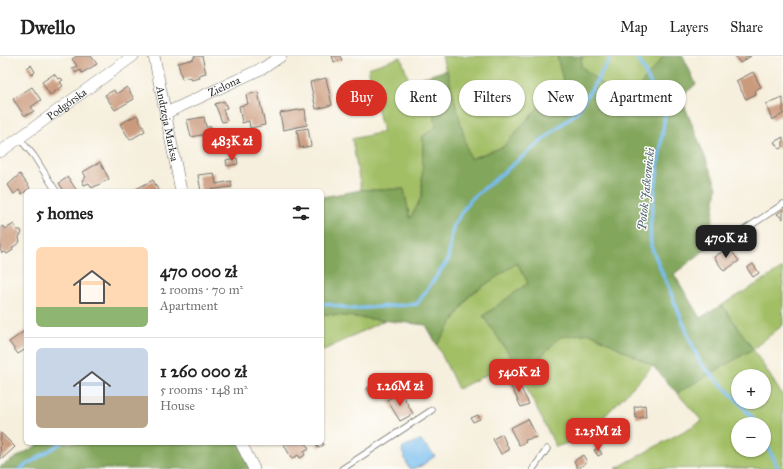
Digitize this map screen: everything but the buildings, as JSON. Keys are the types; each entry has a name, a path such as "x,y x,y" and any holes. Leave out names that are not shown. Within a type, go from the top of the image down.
{"street":[{"name":"Podgórska","path":"0,152 133,56"},
{"name":"Andrzeja Marksa","path":"154,56 181,189"},
{"name":"Zielona","path":"166,113 265,67 281,56"},
{"path":"242,445 254,469"}],"lane":[{"path":"19,138 34,156 55,189"},
{"path":"744,230 783,204"},
{"path":"342,469 432,410"},
{"path":"533,469 547,449"}],"green space":[{"path":"442,56 557,56 563,80 533,80 533,114 503,147 469,159 451,90 451,80 448,80"},
{"path":"557,56 582,56 581,66 597,80 596,116 686,116 686,110 717,187 709,247 674,274 700,318 722,305 753,349 677,393 653,366 590,333 560,337 521,377 514,361 483,316 528,283 517,263 470,295 437,345 426,325 324,315 324,197 361,190 404,189 410,219 422,196 423,136 436,127 435,116 451,116 451,85 470,159 503,147 533,114 533,116 588,116 588,80 563,80"},
{"path":"582,56 664,56 645,80 597,80 581,66"},
{"path":"664,56 683,56 696,84 686,93 686,80 644,80"},
{"path":"401,57 409,80 395,80 395,116 435,116 436,127 423,136 422,196 410,220 404,189 361,190 352,139 383,132 379,116 387,116 387,80 371,80 368,68"},
{"path":"447,70 450,80 431,80 430,75"},
{"path":"430,75 431,80 412,80"},
{"path":"517,263 528,283 483,316 514,361 458,389 437,345 470,295"},
{"path":"783,268 783,325 753,349 722,305"},
{"path":"325,314 385,320 324,350"},
{"path":"590,333 653,366 601,420 590,435 556,447 521,377 560,337"},
{"path":"753,349 766,369 731,369 731,409 771,409 771,377 783,396 783,469 615,469 702,421 677,393"},
{"path":"38,445 241,445 253,469 0,469 0,467"}],"water":[{"path":"420,440 435,456 421,466 411,469 408,467 402,451 403,447"}],"waterway":[{"path":"324,303 352,309 417,304 448,260 453,226 470,200 577,112 612,56"},
{"name":"Potok Jaśkowicki","path":"637,56 665,114 650,226 651,246 700,363 731,394"},
{"name":"Potok Jaśkowicki","path":"745,409 752,417"},
{"path":"20,469 58,445"},
{"name":"Potok Jaśkowicki","path":"771,453 778,469"}]}
